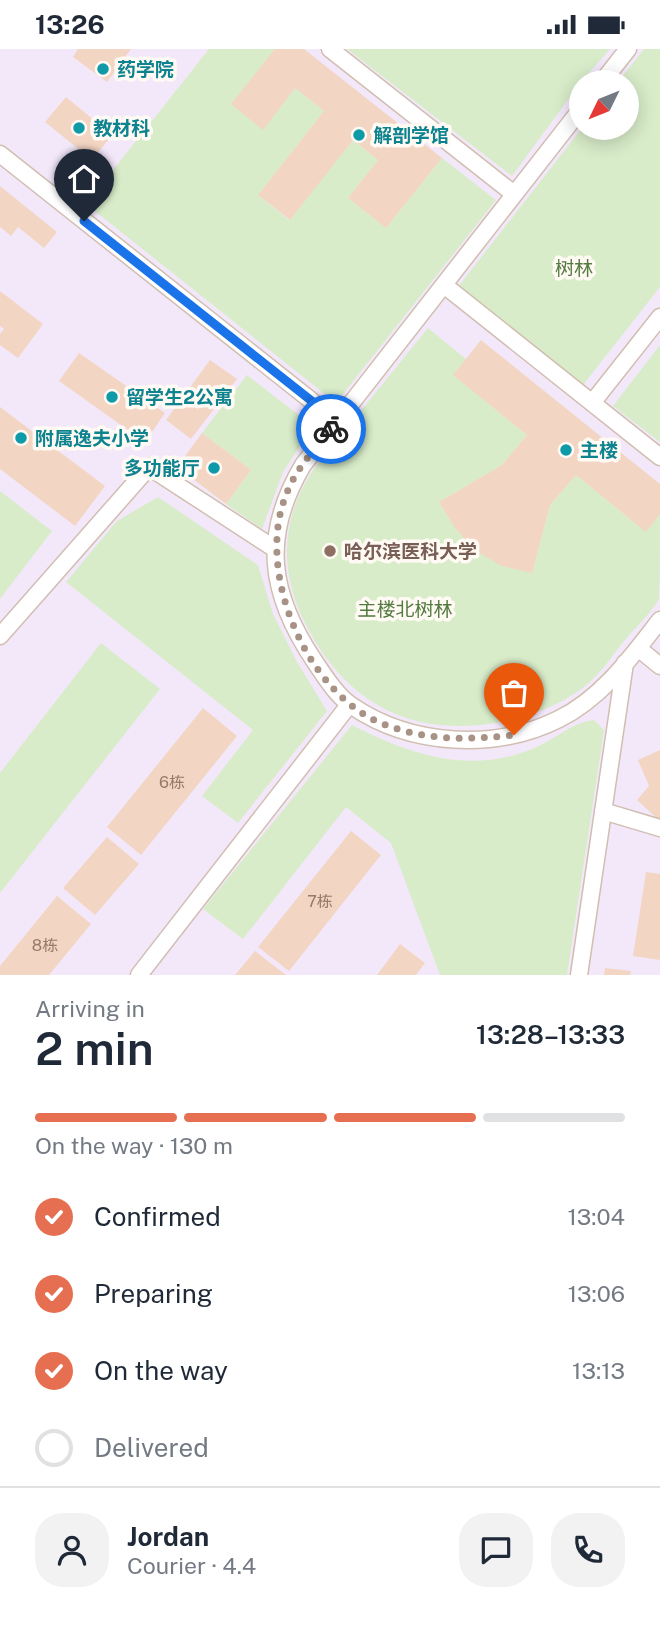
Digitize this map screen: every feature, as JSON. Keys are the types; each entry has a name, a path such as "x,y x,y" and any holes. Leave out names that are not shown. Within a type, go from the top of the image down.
{"street":[{"path":"330,49 514,194"},
{"path":"611,70 628,49"},
{"path":"569,124 303,464 286,493 277,521 275,549 278,582 290,617 327,680 349,705 382,724 423,736 470,740 514,735 560,719 599,692 660,620"},
{"path":"0,154 337,421"},
{"path":"443,285 660,457"},
{"path":"592,403 660,317"},
{"path":"0,636 149,467 275,549"},
{"path":"638,648 660,666"},
{"path":"579,975 625,663"},
{"path":"139,975 349,705"},
{"path":"603,811 660,828"}],"shaded area":[{"name":"哈尔滨医科大学","path":"0,49 660,49 660,975 0,975"}],"green space":[{"path":"209,49 275,49 263,129 295,88 324,111 258,195 289,220 353,140 378,160 348,198 386,228 442,158 496,200 336,403 86,204"},
{"path":"347,49 610,49 592,70 569,70 569,98 512,176"},
{"name":"树林","path":"644,49 660,49 660,287 583,385 458,287 573,140 639,140 639,70 627,70"},
{"name":"主楼北树林","path":"428,328 466,359 454,375 527,435 502,465 439,502 457,530 477,549 501,563 532,573 550,505 576,475 645,531 660,514 659,599 652,609 582,689 549,707 501,722 468,726 437,725 409,719 383,708 359,693 338,673 319,648 296,603 288,571 290,523 306,482 324,455"},
{"path":"660,345 660,442 613,406"},
{"path":"247,375 313,426 283,472 262,529 226,504 251,470 202,433"},
{"path":"0,491 52,531 0,599"},
{"path":"158,497 258,565 273,614 297,662 327,711 238,823 202,796 253,730 66,582 117,521"},
{"path":"101,643 160,689 0,893 0,773"},
{"path":"594,720 604,730 567,975 440,975 391,843 346,807 243,939 203,909 352,725 395,745 439,758 485,760 508,757 532,749 570,728"}],"building":[{"name":"药学院","path":"78,49 131,49 107,82 73,57"},
{"name":"解剖学馆","path":"275,49 304,49 442,158 386,228 348,198 378,160 353,140 290,220 258,195 324,111 295,88 263,130 231,104"},
{"name":"教材科","path":"66,97 112,135 92,160 45,122"},
{"path":"0,186 57,232 44,248 18,227 11,236 0,227"},
{"path":"0,291 43,324 18,358 0,345 0,334 4,329 0,326"},
{"name":"主楼","path":"481,340 660,484 660,514 646,532 576,475 550,505 532,573 502,566 476,551 455,528 439,502 502,465 527,435 453,375"},
{"name":"留学生2公寓","path":"79,353 165,413 145,442 59,381"},
{"path":"210,360 237,379 191,439 166,420"},
{"name":"附属逸夫小学","path":"0,407 105,486 75,526 0,469"},
{"name":"多功能厅","path":"202,433 251,470 226,504 177,467"},
{"path":"203,708 237,736 141,855 107,827"},
{"path":"660,750 660,821 637,800 649,786 638,760"},
{"path":"351,831 381,855 289,971 258,947"},
{"path":"107,837 139,864 95,915 63,888"},
{"path":"646,872 660,874 660,960 633,956"},
{"path":"57,896 91,924 49,975 0,975 0,966"},
{"path":"400,944 425,963 416,975 377,975"},
{"path":"255,951 286,975 235,975"},
{"path":"605,968 631,971 630,975 604,975"}],"way so far":[{"path":"331,429 303,464 286,493 277,521 275,549 278,582 290,617 308,651 327,680 349,705 382,724 423,736 470,740 514,735"}],"place":[{"name":"药学院","path":"103,69"},
{"name":"教材科","path":"79,128"},
{"name":"解剖学馆","path":"359,135"},
{"name":"留学生2公寓","path":"112,397"},
{"name":"附属逸夫小学","path":"21,438"},
{"name":"主楼","path":"566,450"},
{"name":"多功能厅","path":"214,468"},
{"name":"哈尔滨医科大学","path":"330,551"}],"route":[{"path":"84,221 337,421 331,429"}]}
